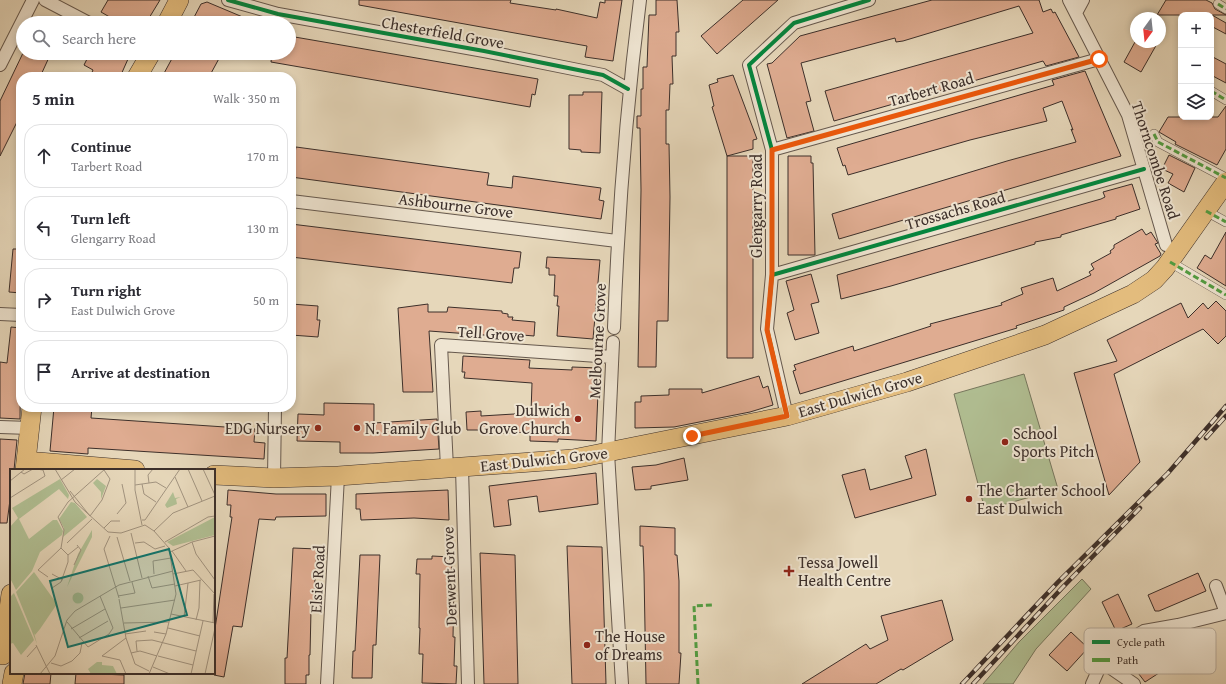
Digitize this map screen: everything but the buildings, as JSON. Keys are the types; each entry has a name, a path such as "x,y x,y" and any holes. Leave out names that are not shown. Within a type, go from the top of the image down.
{"main road":[{"path":"171,16 179,0"},
{"path":"140,72 146,60"},
{"name":"East Dulwich Grove","path":"215,475 274,478 338,476 573,459 787,416 907,382 1063,328 1133,294 1154,280 1168,254 1206,211 1226,182"},
{"path":"32,412 25,466 108,469"},
{"path":"5,657 10,604"},
{"path":"12,684 14,674"}],"street":[{"path":"25,16 33,0"},
{"path":"45,0 76,16"},
{"name":"Chesterfield Grove","path":"228,0 289,16"},
{"name":"Melbourne Grove","path":"614,328 617,241 628,89 640,0"},
{"name":"Glengarry Road","path":"787,416 767,330 772,274 772,150 749,65 794,22 868,0"},
{"name":"Thorncombe Road","path":"1069,0 1128,115 1168,254"},
{"path":"1076,13 1083,0"},
{"name":"Chesterfield Grove","path":"296,17 484,51 603,75 628,89"},
{"path":"0,65 16,33"},
{"name":"Tarbert Road","path":"772,150 1099,59"},
{"path":"1214,93 1226,100"},
{"path":"1154,134 1158,142 1226,178"},
{"name":"Trossachs Road","path":"772,274 1144,169"},
{"name":"Ashbourne Grove","path":"296,202 617,241"},
{"path":"1206,211 1226,222"},
{"path":"1168,254 1226,295"},
{"path":"0,314 16,314"},
{"name":"Melbourne Grove","path":"613,342 608,453 622,684"},
{"name":"Tell Grove","path":"454,468 441,345 612,357"},
{"path":"274,478 275,412"},
{"path":"0,427 30,428"},
{"name":"Derwent Grove","path":"454,468 468,684"},
{"name":"Elsie Road","path":"327,684 338,476"},
{"path":"1161,628 1226,613 1216,586"},
{"path":"1092,684 1097,674"},
{"path":"1119,674 1134,684"}],"green space":[{"name":"School Sports Pitch","path":"1024,374 1058,489 985,510 954,394"},
{"path":"1082,579 1091,589 1036,649 1013,684 983,684 1019,642"}],"railway":[{"path":"962,684 1058,582 1168,473 1226,406"},
{"path":"1206,438 1226,416"},
{"path":"973,684 1062,588 1140,508"}],"marked path":[{"path":"1218,4 1226,9"},
{"path":"1214,93 1226,100"},
{"path":"1154,134 1158,142 1226,178"},
{"path":"1206,211 1226,222"},
{"path":"1170,262 1226,295"},
{"path":"698,684 694,606 712,605"}],"cycle path":[{"path":"228,0 289,16"},
{"path":"787,416 767,329 772,275 772,150 749,65 794,23 869,0"},
{"path":"296,17 484,51 603,75 628,89"},
{"path":"772,275 1144,169"}],"place":[{"name":"Dulwich Grove Church","path":"578,419"},
{"name":"EDG Nursery","path":"318,428"},
{"name":"N. Family Club","path":"357,428"},
{"name":"School Sports Pitch","path":"1005,442"},
{"name":"The Charter School East Dulwich","path":"969,499"},
{"name":"Tessa Jowell Health Centre","path":"789,571"},
{"name":"The House of Dreams","path":"587,645"}],"route":[{"path":"692,436 787,416 767,330 772,274 772,150 1099,59"}]}
